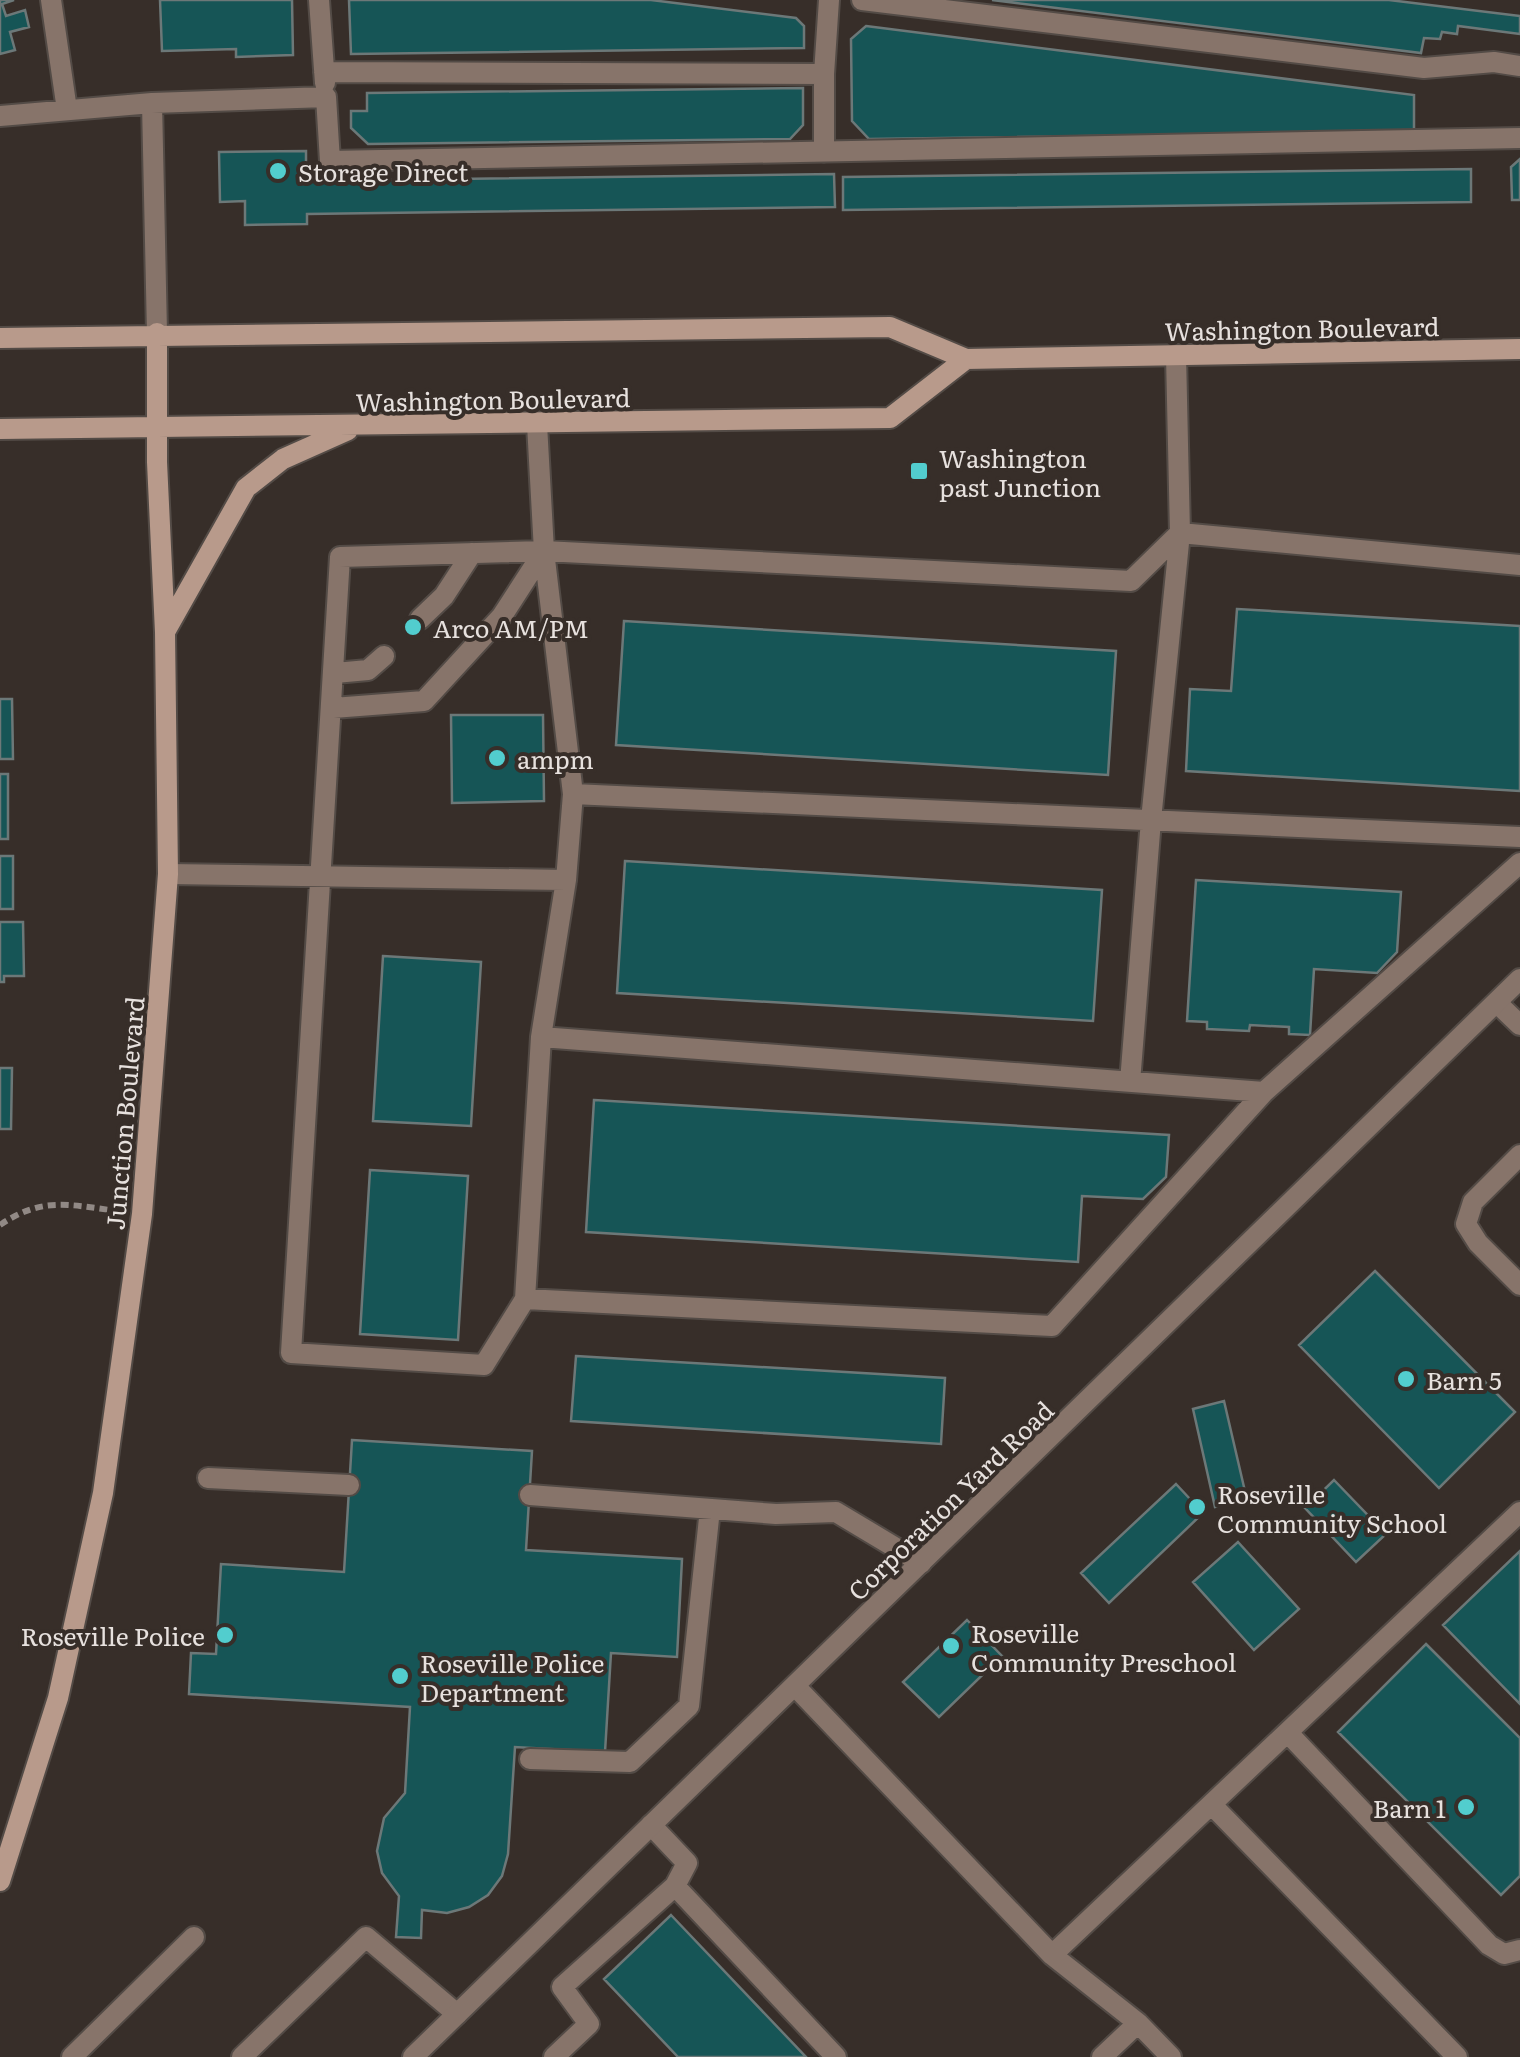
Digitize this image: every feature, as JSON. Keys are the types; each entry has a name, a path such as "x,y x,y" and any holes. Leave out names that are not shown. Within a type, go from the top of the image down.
{"main road":[{"name":"Washington Boulevard","path":"0,338 157,333 890,327 966,359 1520,349"},
{"name":"Junction Boulevard","path":"0,1881 58,1698 104,1493 142,1214 168,874 157,333"},
{"name":"Washington Boulevard","path":"0,429 890,418 966,359"},
{"path":"165,632 246,488 283,459 354,426"}],"street":[{"path":"51,0 67,110"},
{"path":"320,0 330,161 1520,138"},
{"path":"824,152 829,0"},
{"path":"862,0 1424,68 1494,62 1520,66"},
{"path":"324,72 824,74"},
{"path":"0,116 152,104 326,97"},
{"path":"152,104 157,333"},
{"path":"1130,1082 1180,533 1176,355"},
{"path":"537,424 544,551 573,794 566,880 541,1038 525,1299 484,1364 291,1353 340,558 544,551 1131,581 1180,533 1520,565"},
{"path":"333,708 424,701 502,616 544,551"},
{"path":"420,618 444,596 472,553"},
{"path":"335,672 368,670 384,656"},
{"path":"573,794 1520,838"},
{"path":"525,1299 1052,1326 1264,1092 1520,863"},
{"path":"168,874 566,880"},
{"name":"Corporation Yard Road","path":"413,2057 1520,979"},
{"path":"1497,1003 1520,1025"},
{"path":"541,1038 1264,1092"},
{"path":"1520,1155 1474,1202 1466,1224 1478,1243 1520,1284"},
{"path":"208,1478 349,1485"},
{"path":"530,1494 776,1514 836,1512 922,1562"},
{"path":"530,1759 630,1762 689,1706 710,1509"},
{"path":"1052,1955 1520,1512"},
{"path":"795,1686 1052,1955 1138,2023 1172,2057"},
{"path":"1288,1733 1489,1946 1504,1954 1520,1950"},
{"path":"1212,1805 1457,2057"},
{"path":"554,2057 589,2024 562,1987 674,1886 687,1863 651,1825"},
{"path":"674,1886 836,2057"},
{"path":"72,2057 194,1936"},
{"path":"242,2057 366,1937 457,2014"},
{"path":"1102,2057 1138,2023"}],"path":[{"path":"0,1225 24,1209 39,1205 142,1214"}],"building":[{"path":"0,0 14,0 2,4 6,16 25,10 29,27 10,32 15,50 0,54"},
{"path":"160,0 292,0 293,55 236,57 236,49 162,51"},
{"path":"349,0 651,0 796,18 804,26 804,48 351,54"},
{"path":"992,0 1389,0 1520,16 1520,34 1458,26 1457,34 1442,32 1440,39 1424,38 1421,53"},
{"path":"866,26 1414,95 1414,132 869,139 852,121 851,39"},
{"path":"803,88 803,125 790,139 368,144 351,128 351,111 367,111 367,93"},
{"path":"306,151 306,181 834,174 835,207 307,214 307,224 245,225 245,201 220,202 219,152"},
{"path":"1520,159 1520,200 1512,200 1511,167"},
{"path":"1471,169 1471,202 843,210 843,177"},
{"path":"1237,609 1520,626 1520,791 1186,771 1190,689 1231,691"},
{"path":"624,621 1116,651 1108,775 616,745"},
{"path":"0,699 12,699 13,759 0,759"},
{"name":"ampm","path":"451,715 543,715 544,801 452,803"},
{"path":"0,774 8,774 8,839 0,839"},
{"path":"0,856 13,856 13,909 0,909"},
{"path":"625,861 1102,890 1093,1021 617,993"},
{"path":"1196,880 1401,892 1397,952 1377,973 1314,969 1310,1035 1289,1034 1289,1027 1250,1025 1249,1031 1207,1029 1207,1022 1187,1021"},
{"path":"0,922 23,922 24,976 4,976 4,982 0,982"},
{"path":"383,956 481,962 471,1126 373,1121"},
{"path":"0,1068 12,1068 11,1129 0,1129"},
{"path":"594,1100 1169,1135 1166,1177 1143,1199 1082,1196 1078,1262 586,1232"},
{"path":"370,1170 468,1176 458,1340 360,1334"},
{"name":"Barn 5","path":"1375,1271 1515,1412 1439,1488 1299,1345"},
{"path":"576,1356 945,1378 941,1444 571,1421"},
{"path":"1224,1401 1247,1500 1215,1507 1193,1409"},
{"name":"Roseville Police Department","path":"352,1440 532,1451 526,1550 682,1559 677,1657 611,1653 605,1752 515,1747 508,1854 502,1876 488,1895 469,1907 447,1913 422,1910 421,1938 396,1937 399,1896 382,1873 377,1851 384,1818 405,1793 410,1707 189,1694 191,1653 216,1654 221,1564 344,1572"},
{"path":"1334,1480 1386,1534 1356,1562 1305,1508"},
{"path":"1176,1484 1203,1513 1109,1603 1081,1573"},
{"path":"1238,1542 1299,1609 1254,1650 1193,1582"},
{"path":"1520,1551 1520,1704 1443,1625"},
{"path":"967,1620 1002,1656 939,1717 903,1682"},
{"name":"Barn 1","path":"1426,1644 1520,1738 1520,1876 1501,1895 1338,1732"},
{"path":"671,1915 806,2057 678,2057 604,1979"}],"place":[{"name":"Storage Direct","path":"278,171"},
{"name":"Washington past Junction","path":"919,471"},
{"name":"Arco AM/PM","path":"413,627"},
{"name":"ampm","path":"497,758"},
{"name":"Barn 5","path":"1406,1379"},
{"name":"Roseville Community School","path":"1197,1507"},
{"name":"Roseville Police","path":"225,1635"},
{"name":"Roseville Community Preschool","path":"951,1646"},
{"name":"Roseville Police Department","path":"400,1676"},
{"name":"Barn 1","path":"1466,1807"}]}
